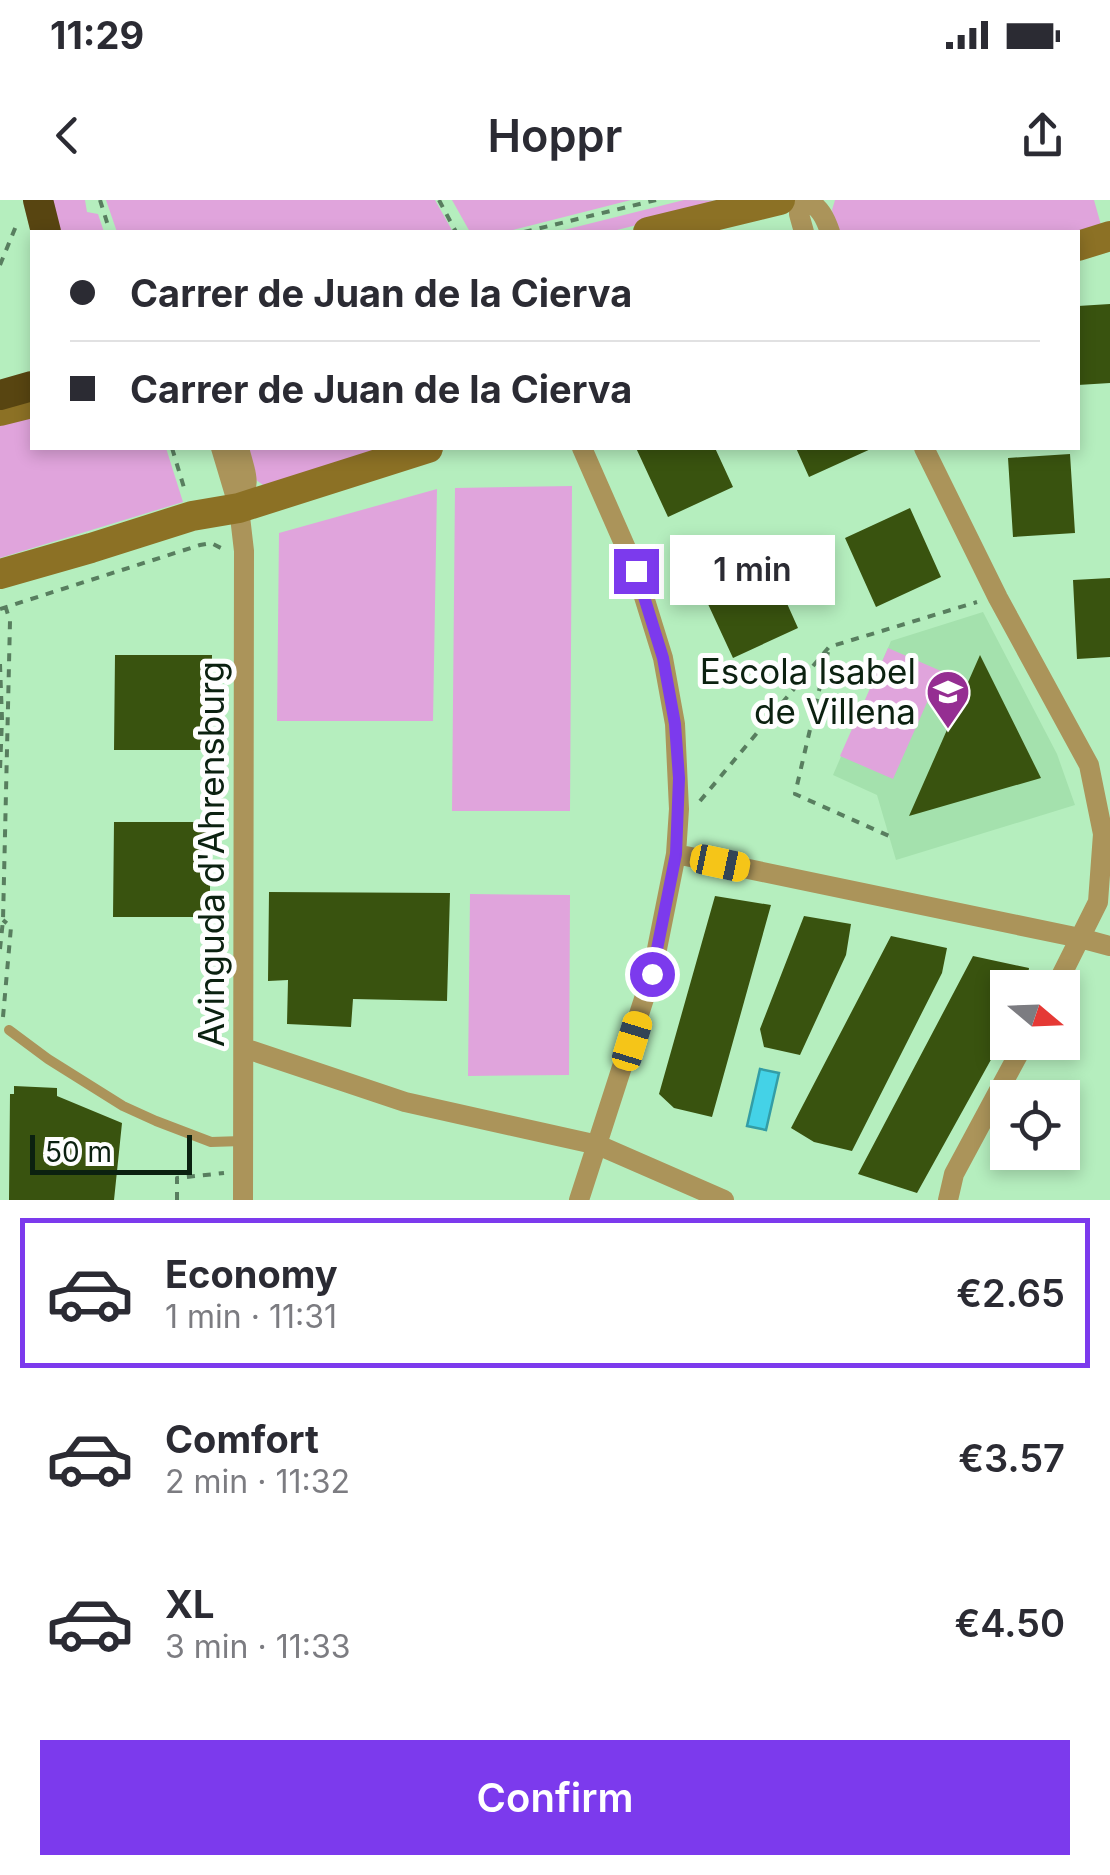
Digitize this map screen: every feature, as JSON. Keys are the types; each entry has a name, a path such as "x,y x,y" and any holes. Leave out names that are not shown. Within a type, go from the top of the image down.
{"highway":[{"path":"38,200 46,230"},
{"path":"0,395 30,387"}],"street":[{"path":"656,230 780,200"},
{"path":"799,200 803,230"},
{"path":"807,200 823,214 829,230"},
{"path":"1080,245 1110,236"},
{"path":"0,411 30,404"},
{"name":"Avinguda d'Ahrensburg","path":"223,450 244,494"},
{"name":"Avinguda d'Ahrensburg","path":"238,450 244,494 243,1200"},
{"path":"0,574 192,516 244,494 280,495 422,450"},
{"path":"579,1200 652,974 676,854 679,809 675,724 663,658 636,571 583,450"},
{"path":"925,450 998,598 1089,765 1103,839 1098,902 1064,970"},
{"path":"676,854 1110,946"},
{"path":"244,1048 405,1102 598,1144 724,1200"},
{"path":"948,1200 954,1174 1015,1060"}],"lane":[{"path":"6,1028 48,1059 156,1122 211,1142 244,1141"}],"path":[{"path":"100,200 109,230"},
{"path":"438,200 455,230"},
{"path":"532,230 656,200"},
{"path":"0,265 16,226"},
{"path":"3,608 200,545 220,546 226,554"},
{"path":"0,949 10,621 1,592"},
{"path":"679,809 693,809 829,648 984,600"},
{"path":"829,648 795,794 889,836"},
{"path":"0,664 0,770"},
{"path":"3,920 11,927 6,1028"},
{"path":"177,1200 177,1178 224,1173"}],"shaded area":[{"path":"49,200 85,200 87,212 98,214 103,230 56,230"},
{"path":"106,200 435,200 452,230 116,230"},
{"path":"452,200 631,200 513,230 469,230"},
{"path":"684,200 733,201 617,230 564,230"},
{"path":"835,200 1094,200 1103,232 837,230 832,210"},
{"path":"30,412 30,450 167,450 183,502 0,558 0,420"},
{"path":"247,450 394,450 263,485 256,480"},
{"path":"572,486 570,811 452,811 455,488"},
{"path":"437,489 433,721 277,721 279,533"},
{"name":"Escola Isabel de Villena","path":"983,612 1057,754 1075,805 896,860 877,795 833,775 891,641"},
{"path":"888,648 941,671 893,779 840,756"},
{"path":"470,894 570,895 569,1075 468,1076"}],"water":[{"path":"760,1069 779,1073 766,1130 747,1126"}],"building":[{"path":"1110,304 1110,383 1080,385 1080,306"},
{"path":"637,450 716,450 733,487 668,517"},
{"path":"797,450 869,450 809,477"},
{"path":"1070,454 1075,533 1013,537 1008,458"},
{"path":"910,508 941,577 876,607 845,538"},
{"path":"767,559 798,628 733,658 701,589"},
{"path":"1110,578 1110,657 1077,659 1073,580"},
{"path":"115,655 212,655 211,750 114,750"},
{"path":"980,655 1041,778 909,816"},
{"path":"114,822 210,822 210,917 113,917"},
{"path":"269,892 450,893 447,1001 353,999 351,1027 287,1024 288,980 268,981"},
{"path":"715,896 771,905 712,1117 674,1108 659,1094"},
{"path":"804,916 851,924 846,955 800,1055 764,1047 760,1029"},
{"path":"891,936 947,948 942,973 852,1151 814,1142 791,1128"},
{"path":"973,956 1029,968 990,970 991,1060 917,1193 858,1174"},
{"path":"14,1086 57,1088 57,1096 122,1123 114,1200 9,1200 10,1094 14,1094"}],"place":[{"name":"Escola Isabel de Villena","path":"948,730"}],"route":[{"path":"636,571 663,658 675,724 679,778 676,854 652,974"}]}
